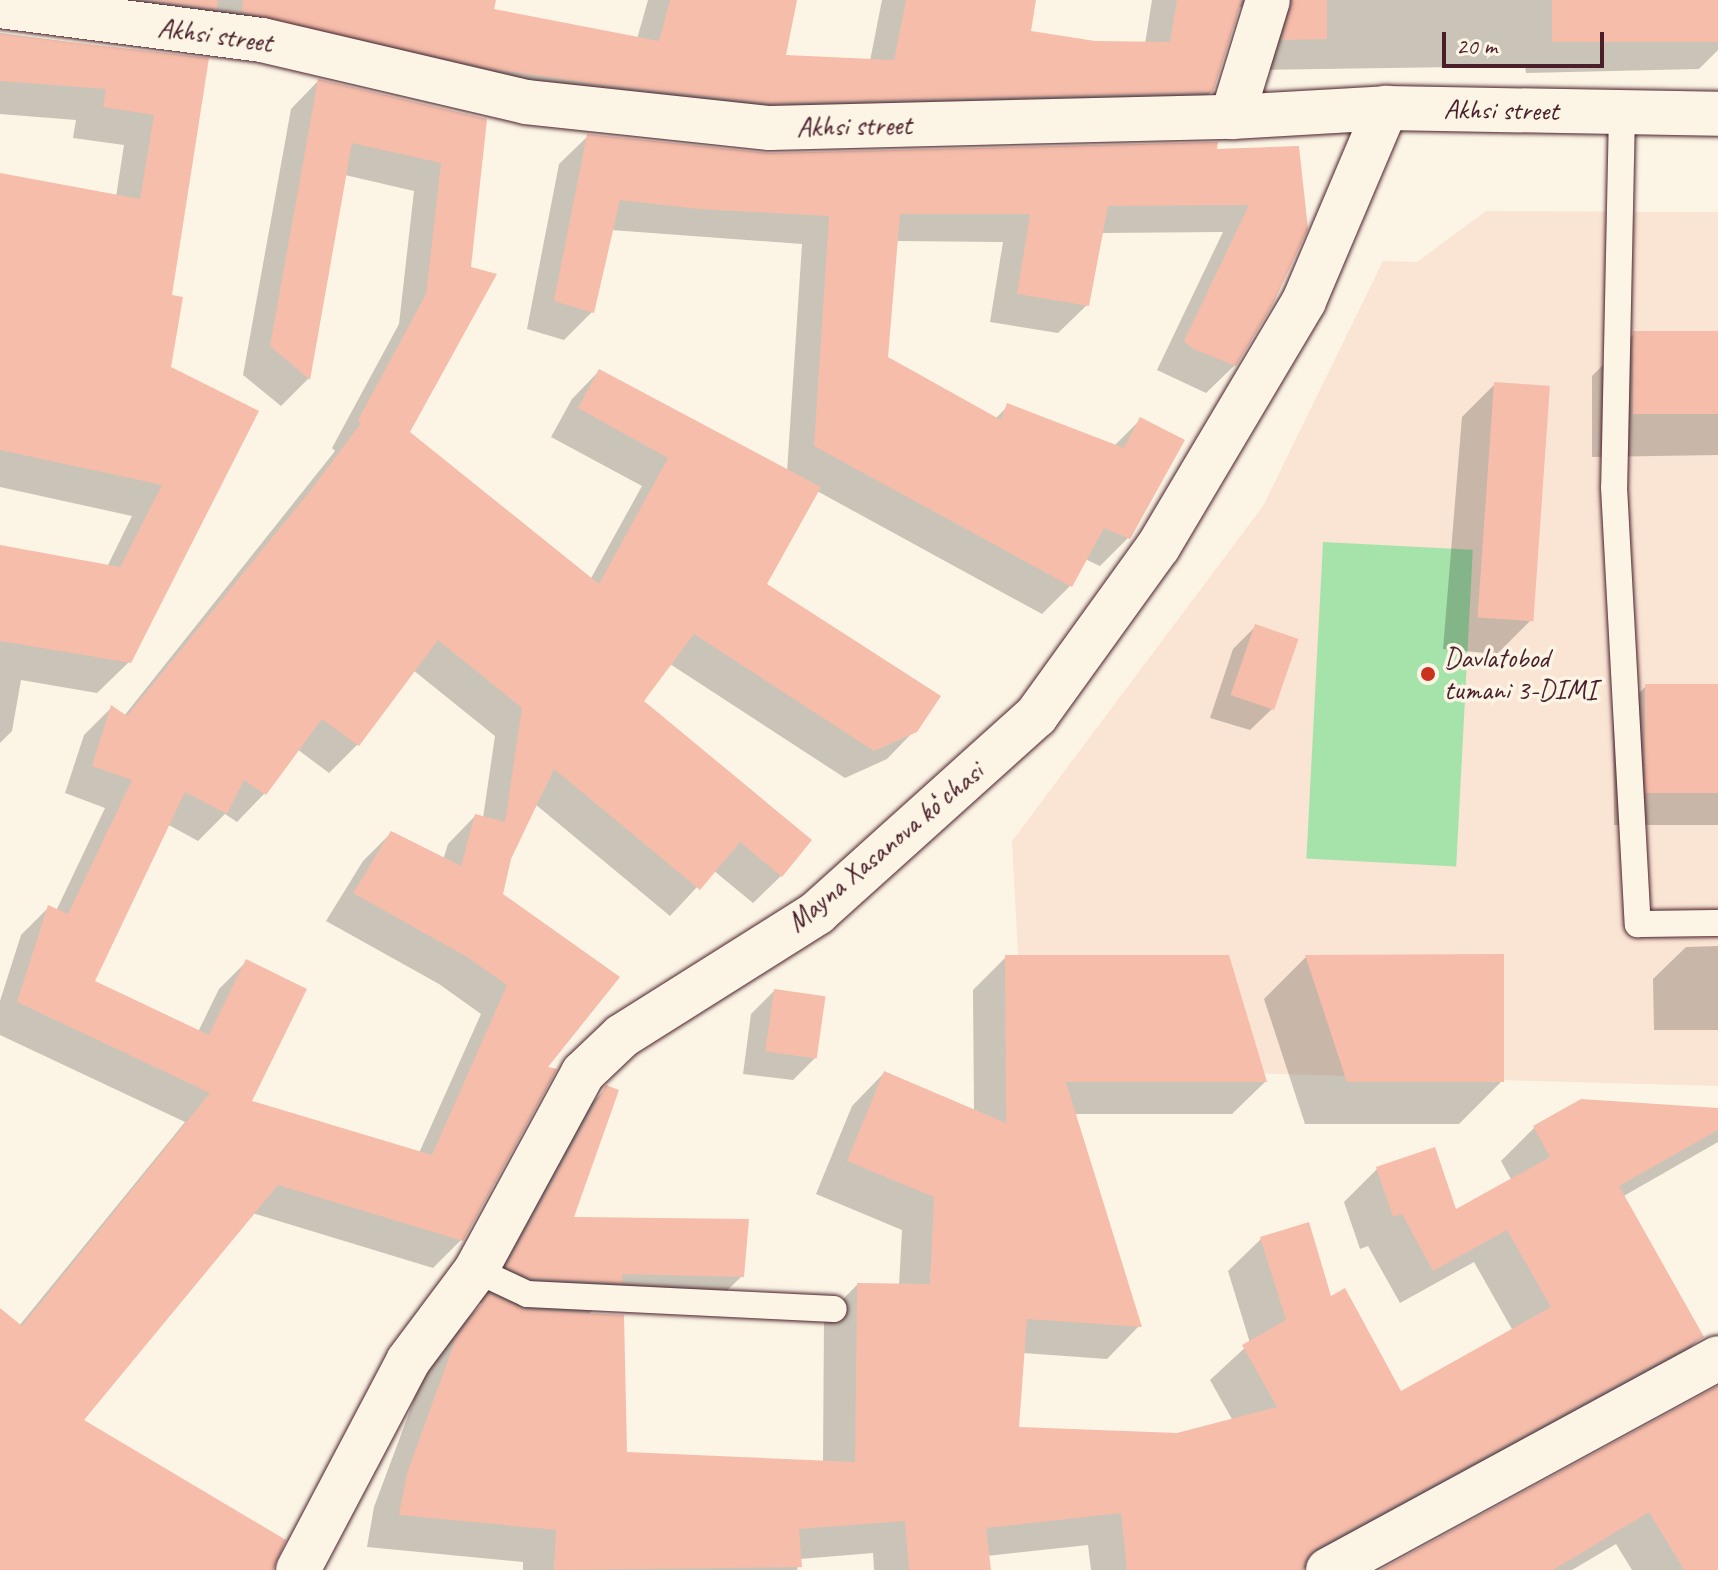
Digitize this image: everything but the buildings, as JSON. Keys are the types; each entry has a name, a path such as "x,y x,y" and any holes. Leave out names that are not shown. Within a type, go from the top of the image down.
{"street":[{"path":"1232,117 1268,0"},
{"name":"Akhsi street","path":"0,6 262,40 526,102 770,128 1232,117 1386,108 1718,114"},
{"name":"Mayna Xasanova koʻchasi","path":"298,1570 408,1361 476,1270 583,1073 622,1036 817,913 1036,716 1158,547 1304,301 1386,108"},
{"path":"1328,1570 1718,1358"}],"lane":[{"path":"1622,112 1614,487 1638,924 1718,923"},
{"path":"476,1270 527,1294 834,1309"}],"shaded area":[{"name":"Davlatobod tumani 3-DIMI","path":"1486,211 1718,212 1718,1086 1024,1067 1012,841 1263,506 1383,261 1417,262"}],"green space":[{"path":"1323,542 1473,550 1456,866 1306,859"}],"place":[{"name":"Davlatobod tumani 3-DIMI","path":"1428,674"}]}
